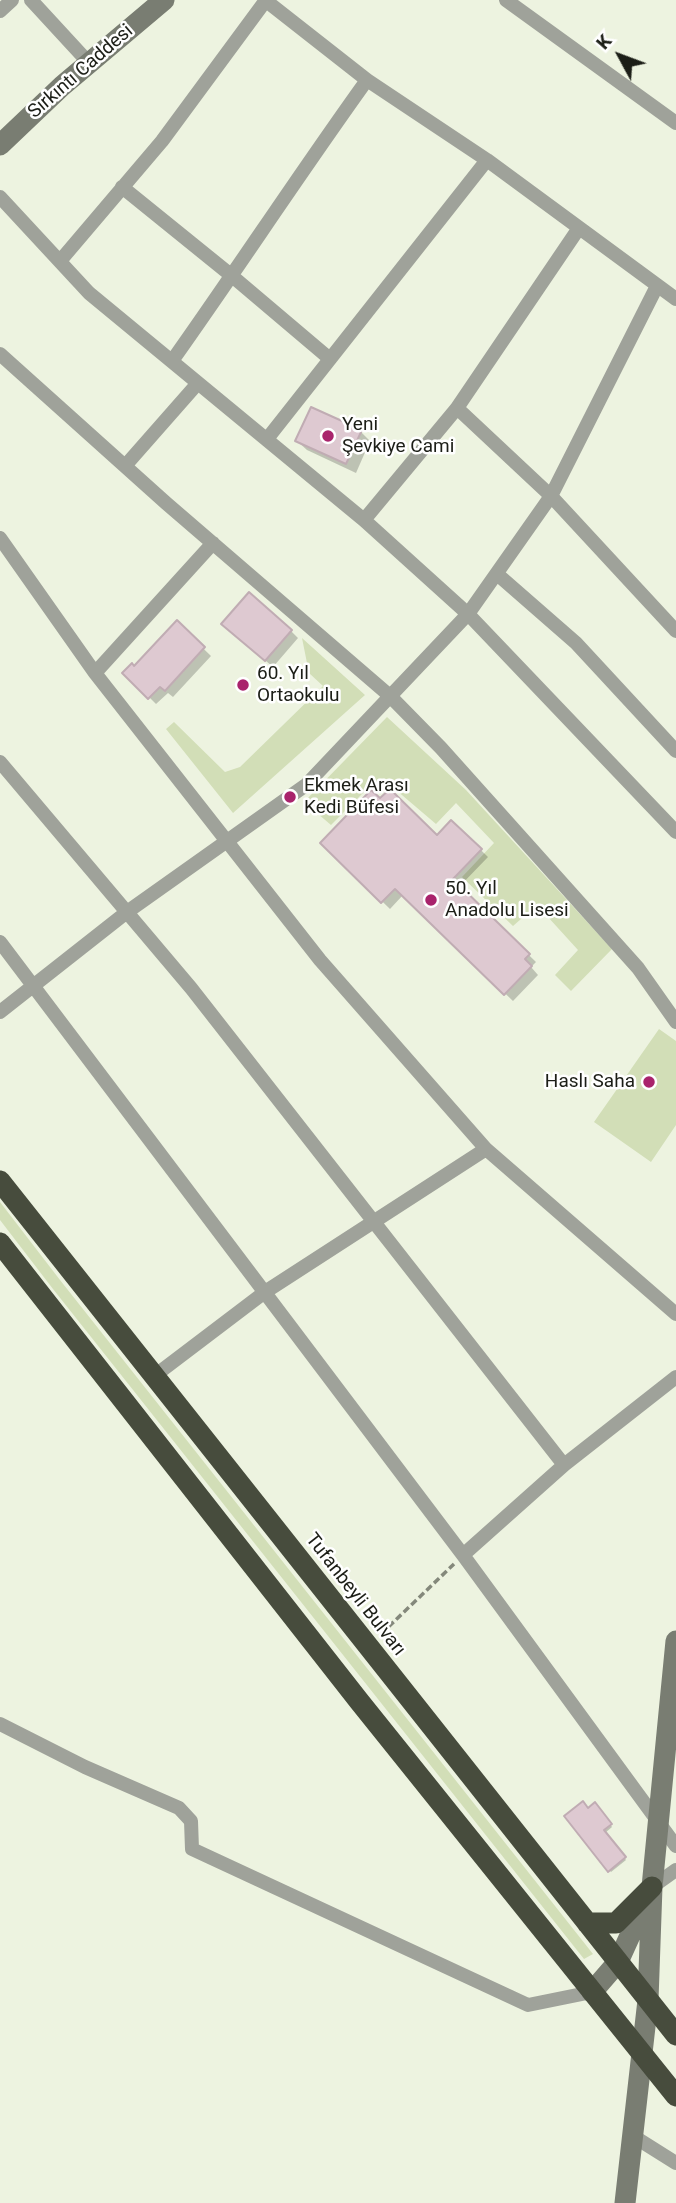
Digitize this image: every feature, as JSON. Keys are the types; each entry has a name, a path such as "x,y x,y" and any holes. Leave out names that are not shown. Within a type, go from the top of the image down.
{"highway":[{"name":"Tufanbeyli Bulvarı","path":"0,1181 676,2035"},
{"path":"0,1243 367,1712 676,2096"},
{"path":"587,1923 616,1923 652,1886"}],"street":[{"path":"0,12 12,0"},
{"path":"31,0 89,64"},
{"name":"Sırkıntı Caddesi","path":"0,145 164,0"},
{"path":"60,261 162,141 265,0 367,80 486,160 676,299"},
{"path":"506,0 676,123"},
{"path":"172,361 367,80"},
{"path":"267,439 486,160"},
{"path":"122,187 330,359"},
{"path":"0,197 89,293 364,520 468,614 676,832"},
{"path":"364,520 457,408 579,228"},
{"path":"0,1012 127,912 306,785 468,614 551,496 657,286"},
{"path":"0,354 212,544 390,696 441,748 638,968 676,1022"},
{"path":"125,466 198,383"},
{"path":"457,408 551,496 676,631"},
{"path":"0,538 95,673 320,960 486,1149 676,1314"},
{"path":"95,673 212,544"},
{"path":"496,573 576,643 676,751"},
{"path":"0,762 191,988 564,1465"},
{"path":"0,943 463,1555 676,1846"},
{"path":"153,1377 265,1292 486,1149"},
{"path":"463,1555 564,1465 676,1377"},
{"path":"625,2203 648,2000 652,1886 676,1641"},
{"path":"0,1724 85,1767 179,1808 191,1821 192,1849 528,2006 592,1992 618,1962 652,1886 676,1870"},
{"path":"634,2136 676,2162"}],"path":[{"path":"367,1647 463,1555"}],"green space":[{"path":"302,638 365,695 233,813 166,729 174,722 225,772 240,767 323,686 309,673"},
{"path":"387,717 466,790 612,949 571,991 555,975 578,950 537,905 513,926 462,877 494,843 456,803 436,824 389,784 379,793 370,786 331,825 304,802"},
{"name":"Haslı Saha","path":"659,1029 676,1041 676,1125 651,1162 594,1122"},
{"path":"0,1202 593,1954 584,1959 53,1289 0,1220"}],"building":[{"name":"Yeni Şevkiye Cami","path":"311,407 362,430 346,464 295,441"},
{"path":"249,592 292,630 265,661 221,624"},
{"path":"177,620 205,647 165,691 160,687 148,699 122,673 132,663 134,666"},
{"path":"390,789 437,835 451,820 482,849 453,879 530,954 525,959 532,966 504,995 395,889 381,903 320,843 371,790 380,798"},
{"path":"583,1801 588,1808 595,1802 612,1824 604,1830 626,1857 608,1872 564,1816"}],"place":[{"name":"Yeni Şevkiye Cami","path":"328,436"},
{"name":"60. Yıl Ortaokulu","path":"243,685"},
{"name":"Ekmek Arası Kedi Büfesi","path":"290,797"},
{"name":"50. Yıl Anadolu Lisesi","path":"431,900"},
{"name":"Haslı Saha","path":"649,1082"}]}
